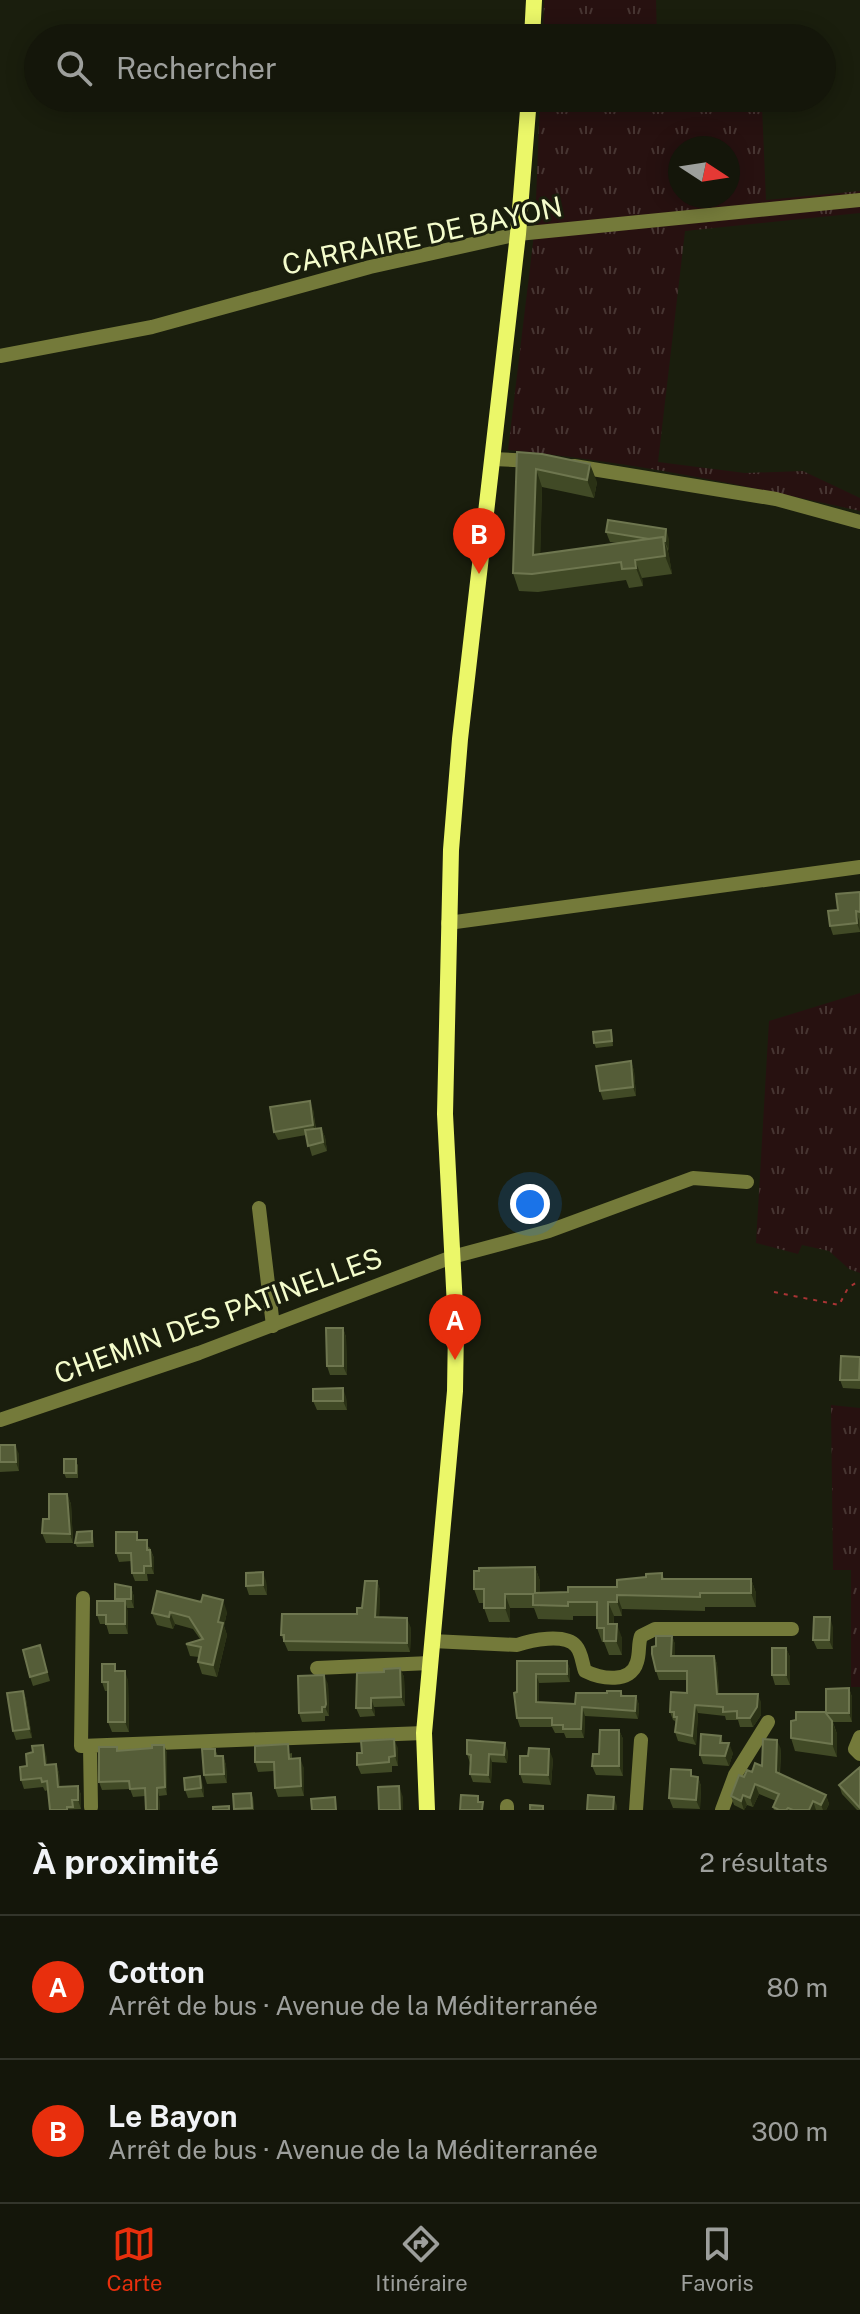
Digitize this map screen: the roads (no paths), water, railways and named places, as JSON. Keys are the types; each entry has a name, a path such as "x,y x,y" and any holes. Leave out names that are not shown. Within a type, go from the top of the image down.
{"main road":[{"path":"531,24 532,0"},
{"path":"427,1810 424,1733 455,1391 456,1326 445,1114 451,850 460,739 518,234 528,112"}],"street":[{"name":"CARRAIRE DE BAYON","path":"0,356 152,327 370,267 518,234 860,200"},
{"path":"493,459 552,462 776,499 860,522"},
{"path":"448,923 860,867"},
{"name":"CHEMIN DES PATINELLES","path":"0,1420 273,1326 452,1257 549,1231 693,1178 747,1182"},
{"path":"259,1208 273,1326"},
{"path":"83,1598 86,1746 91,1807"},
{"path":"432,1641 517,1645 529,1641 567,1640 578,1649 585,1671 618,1678 628,1675 637,1665 641,1636 655,1629 792,1629"},
{"path":"317,1668 430,1663"},
{"path":"722,1810 735,1775 768,1722"},
{"path":"86,1746 424,1733"},
{"path":"860,1737 855,1749 860,1754"},
{"path":"636,1810 641,1740"}],"place":[{"name":"Le Bayon","path":"479,574"},
{"name":"Cotton","path":"455,1360"}]}
